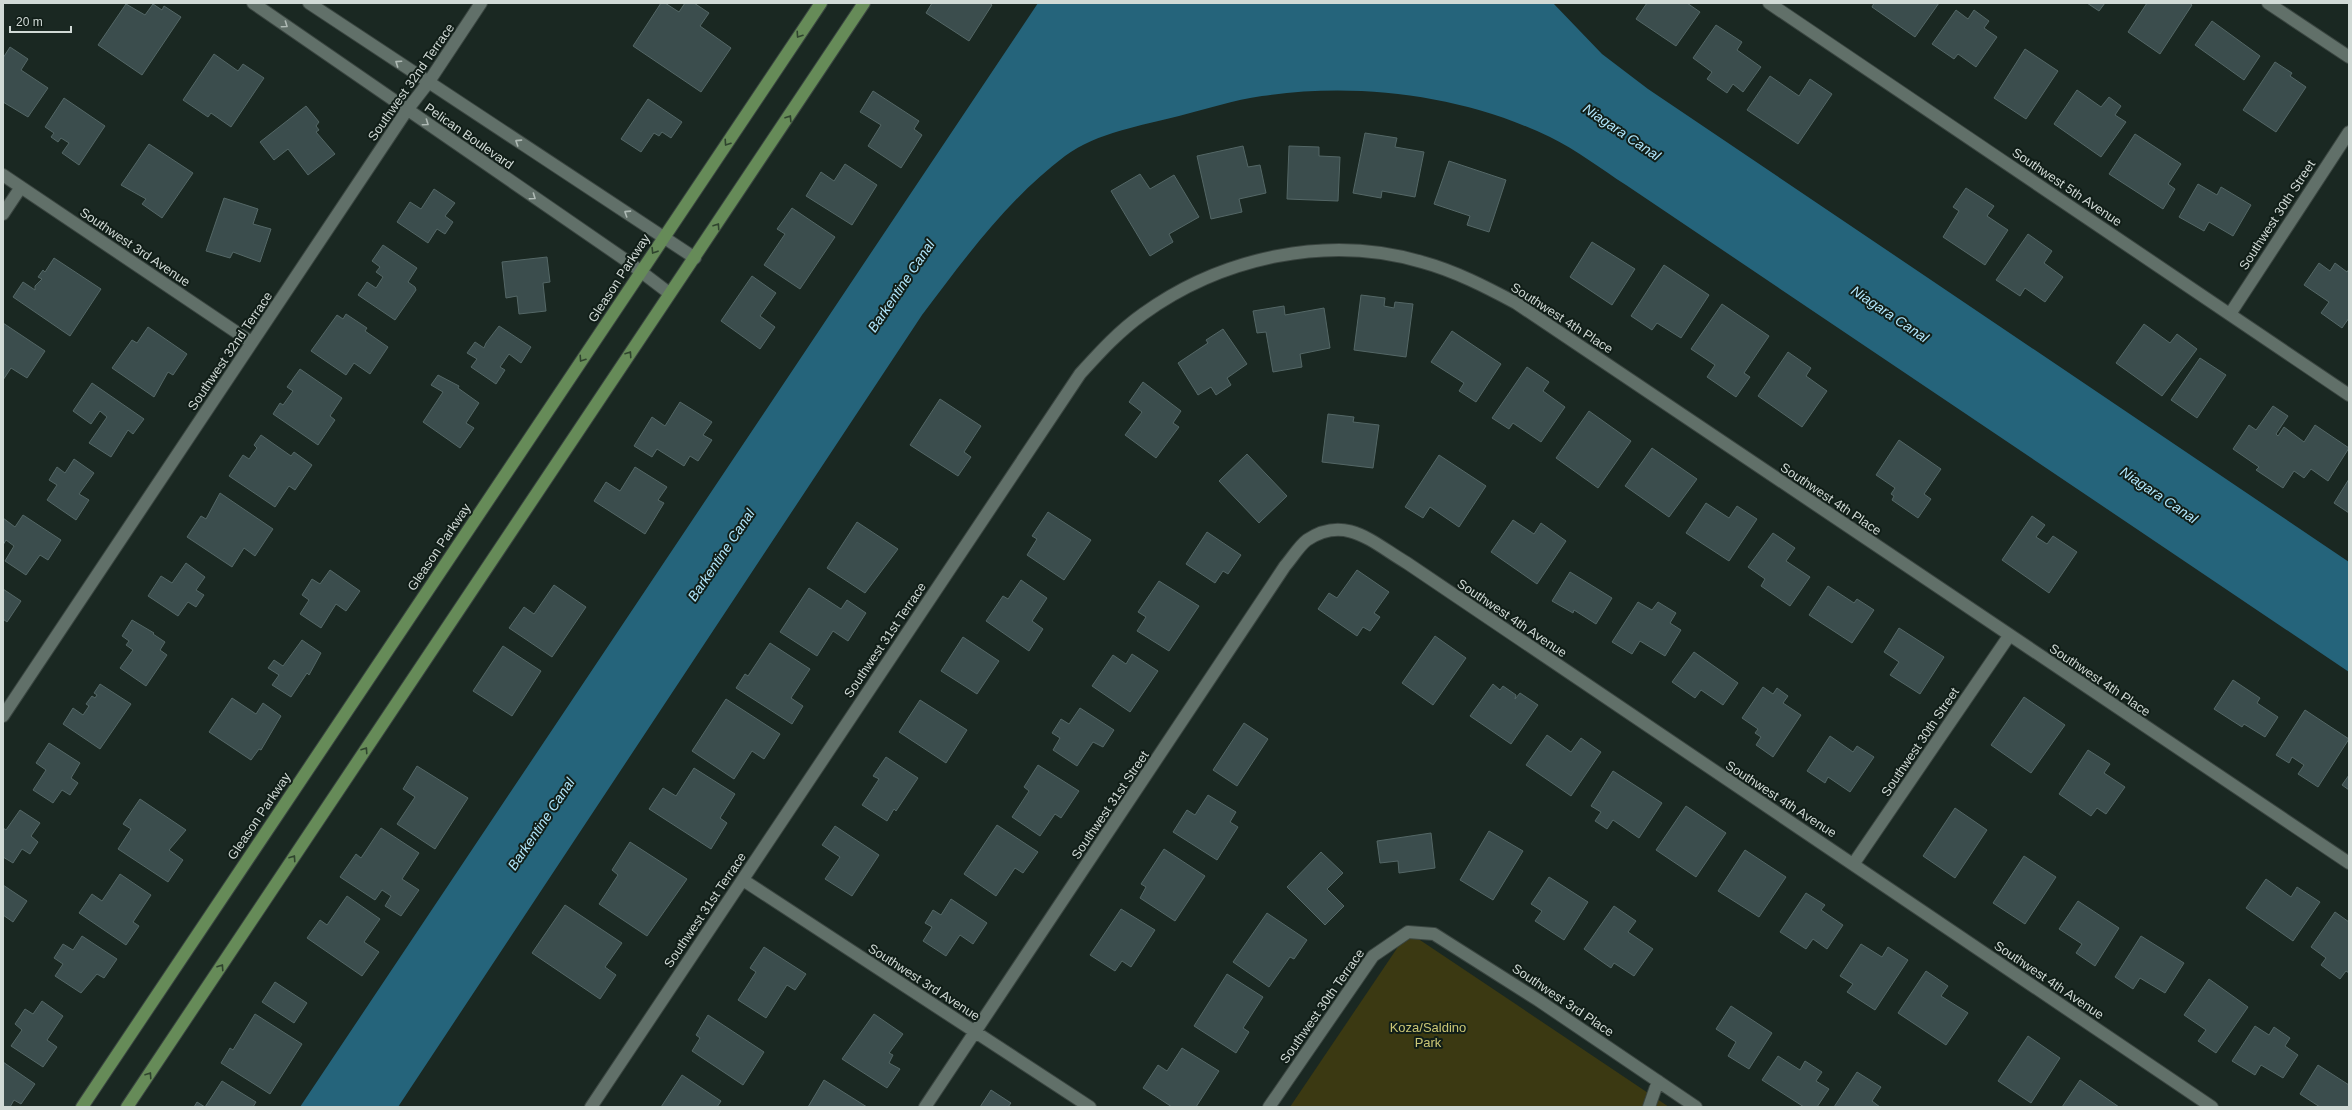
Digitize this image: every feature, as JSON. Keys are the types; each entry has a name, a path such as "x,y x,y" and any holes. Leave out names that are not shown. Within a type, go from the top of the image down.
{"main road":[{"name":"Gleason Parkway","path":"82,1107 821,3"},
{"path":"127,1107 864,3"}],"street":[{"name":"Pelican Boulevard","path":"253,3 642,272 669,293"},
{"name":"Pelican Boulevard","path":"309,3 428,83 664,236 695,258"},
{"name":"Southwest 32nd Terrace","path":"3,716 251,342 481,3"},
{"name":"Southwest 5th Avenue","path":"1769,3 2349,395"},
{"path":"2268,3 2349,57"},
{"name":"Southwest 30th Street","path":"2230,314 2349,132"},
{"name":"Southwest 3rd Avenue","path":"3,175 251,342"},
{"path":"3,214 21,187"},
{"name":"Southwest 4th Place","path":"1265,258 1301,252 1343,250 1385,253 1422,262 1486,287 1516,303 2009,636 2349,863"},
{"name":"Southwest 31st Terrace","path":"590,1107 1080,374 1110,342 1144,314 1182,291 1219,272 1265,258"},
{"name":"Southwest 4th Avenue","path":"1328,529 1353,530 1400,559 2212,1107"},
{"name":"Southwest 31st Street","path":"925,1107 1285,566 1306,541 1328,529"},
{"name":"Southwest 30th Street","path":"1854,864 2009,636"},
{"name":"Southwest 3rd Avenue","path":"743,880 1090,1107"},
{"name":"Southwest 3rd Place","path":"1408,932 1434,934 1538,1000 1696,1107"},
{"name":"Southwest 30th Terrace","path":"1269,1107 1373,956 1408,932"},
{"path":"1649,1107 1658,1081"}],"green space":[{"name":"Koza/Saldino Park","path":"1408,932 1669,1107 1290,1107"}],"water":[{"path":"1038,3 1553,3 1602,54 1648,89 2349,562 2349,672 1589,160 1560,142 1516,123 1482,111 1446,102 1409,96 1373,92 1336,91 1299,92 1241,100 1120,131 1091,141 1065,156 1044,173 1006,210 954,272 922,315 398,1107 300,1107"}],"building":[{"path":"661,3 665,3 679,12 685,3 694,3 709,13 700,26 731,48 701,92 633,46"},
{"path":"932,3 989,3 992,5 969,41 926,13"},
{"path":"1647,3 1687,3 1700,12 1676,46 1636,19"},
{"path":"1874,3 1939,3 1915,37 1872,7"},
{"path":"2087,3 2105,3 2099,11"},
{"path":"2147,3 2189,3 2192,5 2160,54 2128,32"},
{"path":"126,4 145,15 153,4 162,10 164,6 181,17 142,75 98,45"},
{"path":"1956,10 1968,19 1974,10 1989,21 1984,28 1997,37 1976,67 1958,54 1954,59 1932,44"},
{"path":"2212,21 2260,56 2244,80 2195,45"},
{"path":"1716,25 1742,42 1737,50 1761,67 1743,92 1733,84 1727,93 1707,79 1712,72 1693,58"},
{"path":"10,47 28,59 21,70 48,88 28,117 3,102 3,58"},
{"path":"2025,49 2058,71 2026,119 1994,98"},
{"path":"214,54 238,71 243,64 264,78 231,127 211,113 208,117 183,100"},
{"path":"2275,62 2292,73 2290,76 2306,87 2276,132 2243,110"},
{"path":"1770,76 1799,96 1810,79 1832,94 1798,144 1747,110"},
{"path":"2077,90 2101,107 2109,97 2121,106 2115,115 2126,122 2101,157 2054,124"},
{"path":"873,91 919,121 914,129 922,135 901,168 868,146 881,125 860,112"},
{"path":"64,98 105,126 79,165 62,153 69,143 61,138 58,142 51,137 54,133 45,127"},
{"path":"648,99 682,122 671,138 662,132 659,136 654,133 641,152 621,139"},
{"path":"306,106 319,122 316,126 319,130 316,132 335,154 308,175 288,149 274,160 260,142"},
{"path":"1365,133 1397,138 1395,147 1424,152 1415,197 1382,191 1381,198 1353,193"},
{"path":"2135,134 2181,164 2168,184 2175,189 2163,209 2109,174"},
{"path":"149,144 193,173 162,218 142,204 146,199 121,185"},
{"path":"1243,146 1248,167 1260,165 1266,193 1239,199 1242,212 1211,219 1197,156"},
{"path":"1289,146 1319,147 1319,156 1340,157 1338,201 1287,199"},
{"path":"1449,161 1506,180 1489,232 1467,225 1470,216 1434,204"},
{"path":"845,164 877,185 852,225 806,196 821,172 834,181"},
{"path":"1140,174 1150,189 1174,175 1199,217 1169,234 1173,242 1150,256 1111,191"},
{"path":"2198,184 2217,195 2221,187 2251,205 2233,236 2209,222 2204,231 2179,217"},
{"path":"1966,188 1994,206 1987,216 2008,230 1985,265 1943,237 1959,211 1953,207"},
{"path":"434,189 455,203 445,216 453,222 445,234 437,229 428,243 397,222 410,202 421,209"},
{"path":"224,198 258,209 253,224 271,229 260,262 233,252 230,258 206,251"},
{"path":"792,208 835,237 800,289 764,265 785,234 777,229"},
{"path":"2028,234 2052,251 2044,263 2063,277 2045,302 2025,288 2020,296 1996,280"},
{"path":"1592,242 1635,269 1612,305 1570,277"},
{"path":"383,245 417,268 408,282 415,287 416,290 395,320 358,295 367,282 376,288 383,277 376,272 380,267 372,261"},
{"path":"547,257 550,282 543,283 546,311 519,314 517,296 506,298 502,262"},
{"path":"54,258 101,289 70,336 13,297 23,282 35,290 35,286 42,279 38,277 43,270 45,272"},
{"path":"2319,263 2330,271 2335,263 2347,272 2349,269 2349,318 2342,328 2321,313 2329,302 2304,285"},
{"path":"1664,265 1709,295 1681,338 1657,323 1652,330 1631,316"},
{"path":"752,276 776,293 760,316 775,327 760,349 721,321"},
{"path":"1361,295 1385,298 1384,306 1394,308 1395,302 1413,304 1406,357 1354,350"},
{"path":"1722,304 1769,336 1744,373 1750,377 1736,397 1707,377 1715,365 1691,349"},
{"path":"1284,306 1285,315 1324,308 1330,348 1300,354 1302,367 1273,372 1266,332 1257,333 1253,311"},
{"path":"346,314 367,328 365,331 388,347 370,374 354,363 346,375 311,351 337,315 343,319"},
{"path":"3,323 45,351 27,378 11,368 3,380"},
{"path":"2144,324 2170,343 2177,334 2197,349 2162,396 2116,363"},
{"path":"499,326 531,347 521,363 509,354 500,367 505,370 496,384 471,367 477,359 467,353 475,342 484,348"},
{"path":"148,327 187,354 173,375 168,372 154,397 112,368 132,340 137,343"},
{"path":"1223,329 1247,364 1227,378 1231,385 1216,395 1211,387 1198,395 1178,363 1208,343 1206,340"},
{"path":"1452,331 1501,364 1476,402 1459,391 1464,383 1431,362"},
{"path":"1788,352 1811,368 1806,376 1827,391 1802,427 1758,396"},
{"path":"2200,358 2226,375 2197,418 2171,400"},
{"path":"1527,367 1549,382 1543,391 1565,407 1541,442 1513,423 1509,429 1492,418"},
{"path":"300,369 342,398 330,416 335,420 318,445 273,414 280,403 283,405 293,391 287,387"},
{"path":"438,375 459,386 458,388 479,403 466,423 474,428 460,448 423,422 443,392 431,385"},
{"path":"1143,382 1181,411 1173,423 1179,427 1156,458 1125,435 1142,412 1129,402"},
{"path":"92,383 144,419 133,434 128,430 111,457 89,443 107,417 100,411 91,424 73,411"},
{"path":"940,399 981,426 964,452 971,457 958,476 910,445"},
{"path":"680,402 712,422 703,435 712,440 698,461 690,456 684,466 657,449 652,457 634,446 652,417 665,426"},
{"path":"2273,406 2288,416 2276,434 2278,436 2284,427 2304,442 2315,425 2349,448 2328,481 2311,469 2304,478 2294,471 2283,488 2256,470 2259,467 2233,449 2249,425 2256,430"},
{"path":"1589,411 1631,441 1598,488 1556,458"},
{"path":"1328,414 1354,417 1353,422 1379,425 1373,468 1322,462"},
{"path":"261,435 291,456 294,452 312,465 295,490 289,486 275,507 229,476 243,455 249,459 257,448 254,445"},
{"path":"1899,440 1941,469 1924,494 1931,499 1918,518 1892,500 1894,496 1891,494 1895,488 1876,475"},
{"path":"1652,448 1697,479 1669,517 1625,486"},
{"path":"1247,454 1287,496 1259,523 1219,481"},
{"path":"1439,455 1486,486 1459,527 1430,507 1423,518 1405,507"},
{"path":"74,459 94,473 79,494 89,500 76,520 47,500 57,485 49,480 57,467 65,473"},
{"path":"635,467 667,487 658,500 664,503 645,534 594,501 606,482 620,491"},
{"path":"2349,479 2349,513 2334,503"},
{"path":"220,493 273,529 255,556 244,548 232,567 187,537 201,516 206,519"},
{"path":"1706,503 1729,518 1737,506 1757,519 1729,561 1686,533"},
{"path":"1048,512 1091,540 1064,580 1027,555 1037,539 1032,536"},
{"path":"23,515 61,540 48,560 40,555 26,575 5,561 14,546 6,540 3,545 3,518 15,527"},
{"path":"2032,516 2045,525 2036,537 2047,544 2053,536 2077,552 2049,593 2002,560"},
{"path":"1513,520 1534,534 1541,523 1566,541 1537,584 1491,552"},
{"path":"857,522 898,549 865,593 827,568"},
{"path":"1207,532 1241,555 1228,574 1223,571 1215,583 1186,564"},
{"path":"1773,533 1795,548 1786,561 1810,577 1790,606 1761,586 1765,579 1748,567"},
{"path":"186,563 205,577 196,590 204,595 196,607 188,602 178,616 148,596 161,576 172,583"},
{"path":"330,570 360,591 346,611 336,604 321,628 300,614 309,600 302,595 312,579 320,584"},
{"path":"1357,570 1389,592 1374,613 1380,617 1370,631 1363,627 1357,636 1318,609 1329,593 1337,598"},
{"path":"1570,572 1612,598 1596,624 1574,610 1573,613 1552,601"},
{"path":"1021,580 1047,598 1032,621 1043,629 1029,651 986,621 1003,596 1008,599"},
{"path":"1159,581 1199,606 1169,651 1137,631 1146,617 1138,612"},
{"path":"554,585 586,607 552,657 509,628 524,607 534,614"},
{"path":"1828,586 1854,603 1857,599 1874,610 1852,643 1809,615"},
{"path":"809,588 841,609 847,600 866,613 848,641 833,631 817,656 780,632"},
{"path":"3,589 21,601 7,622 3,619"},
{"path":"1638,602 1652,610 1658,602 1676,613 1670,623 1681,630 1665,656 1640,641 1632,654 1612,642"},
{"path":"132,620 154,633 153,634 165,642 160,650 167,655 146,686 120,668 133,650 126,645 129,641 122,636"},
{"path":"1899,628 1944,657 1920,694 1890,675 1899,662 1884,652"},
{"path":"1435,636 1466,658 1433,705 1402,683"},
{"path":"963,637 999,661 977,694 941,671"},
{"path":"302,640 321,653 309,675 307,673 291,697 272,685 279,675 268,668 274,660 283,666"},
{"path":"770,643 810,669 791,698 803,706 792,724 736,688 745,674 748,676"},
{"path":"503,646 541,671 512,716 473,691"},
{"path":"1694,652 1738,683 1723,705 1701,690 1695,698 1672,682"},
{"path":"1132,654 1158,671 1130,712 1092,686 1113,655 1126,664"},
{"path":"2233,680 2260,698 2257,703 2278,717 2265,737 2244,724 2242,727 2214,709"},
{"path":"100,684 131,704 100,749 63,724 73,708 83,715 89,706 86,704 92,696 95,698 97,695 94,693"},
{"path":"1493,684 1500,690 1503,686 1516,695 1515,699 1520,693 1538,705 1511,744 1470,716"},
{"path":"1763,687 1773,694 1777,688 1788,696 1783,703 1801,715 1773,757 1756,745 1761,737 1755,733 1758,729 1742,718"},
{"path":"2024,697 2065,725 2031,773 1991,745"},
{"path":"232,698 256,714 263,703 281,716 261,750 259,749 251,760 209,732"},
{"path":"726,699 780,734 764,759 752,751 734,779 692,751"},
{"path":"920,700 967,730 946,763 899,732"},
{"path":"1080,708 1114,730 1103,747 1093,742 1077,766 1053,750 1060,738 1052,733 1061,719 1069,724"},
{"path":"2305,710 2349,739 2318,787 2298,774 2304,765 2292,757 2289,763 2276,755"},
{"path":"1244,723 1268,739 1237,786 1213,770"},
{"path":"1547,735 1571,752 1581,738 1601,752 1571,796 1526,765"},
{"path":"1830,736 1853,752 1857,746 1874,757 1850,792 1828,777 1825,783 1807,771"},
{"path":"49,743 80,763 71,778 78,783 70,795 62,790 53,803 33,790 46,770 36,763"},
{"path":"2088,750 2110,764 2104,773 2125,787 2106,814 2097,808 2091,816 2059,794"},
{"path":"886,757 918,778 896,811 894,809 887,821 862,805 879,779 873,776"},
{"path":"1038,765 1079,791 1061,818 1055,814 1040,836 1012,817 1029,791 1024,787"},
{"path":"417,766 468,798 435,849 397,824 415,797 403,789"},
{"path":"694,768 735,794 720,818 727,823 711,849 649,809 663,788 676,796"},
{"path":"1613,771 1662,803 1639,838 1613,820 1607,829 1595,821 1601,812 1591,806"},
{"path":"2349,775 2349,790 2342,785"},
{"path":"1208,795 1236,812 1230,822 1238,827 1217,860 1173,832 1187,810 1195,815"},
{"path":"140,799 186,830 169,850 183,860 168,882 118,849 131,829 123,824"},
{"path":"1686,806 1726,833 1696,877 1656,850"},
{"path":"1955,808 1987,830 1955,878 1923,856"},
{"path":"20,810 40,823 31,836 38,842 30,854 22,849 13,863 3,857 3,828 6,830"},
{"path":"997,825 1038,852 1023,873 1015,868 996,896 964,874"},
{"path":"835,826 879,855 852,896 825,879 840,857 822,845"},
{"path":"381,828 419,853 402,879 419,890 401,916 385,906 391,896 382,890 375,900 340,877 356,854 361,858"},
{"path":"1489,831 1523,851 1493,900 1460,880"},
{"path":"1431,833 1435,868 1399,873 1398,861 1380,863 1377,841"},
{"path":"630,842 687,879 647,936 599,904 618,875 612,870"},
{"path":"1164,849 1205,876 1175,921 1140,898 1146,887 1141,884"},
{"path":"1745,850 1786,877 1759,917 1718,891"},
{"path":"1321,852 1343,873 1327,889 1344,906 1325,925 1287,887"},
{"path":"2024,856 2056,877 2025,924 1993,903"},
{"path":"120,874 151,895 133,922 139,926 126,945 79,913 92,894 102,901"},
{"path":"1549,877 1588,902 1564,940 1535,921 1542,911 1531,904"},
{"path":"2266,879 2291,897 2297,887 2320,902 2293,941 2246,908"},
{"path":"3,885 27,901 13,922 3,915"},
{"path":"1806,893 1825,905 1821,910 1843,925 1827,949 1813,939 1806,949 1780,932"},
{"path":"347,896 380,919 364,942 379,952 362,976 307,938 320,920 327,925"},
{"path":"951,899 987,923 973,944 960,935 946,956 923,941 932,927 925,923 933,910 941,915"},
{"path":"2078,901 2119,928 2095,966 2076,953 2082,944 2059,929"},
{"path":"565,905 622,943 605,967 616,975 600,999 532,953"},
{"path":"1614,906 1636,921 1628,932 1653,949 1634,976 1614,963 1611,968 1584,949"},
{"path":"1121,909 1155,930 1131,967 1122,961 1115,971 1090,955"},
{"path":"2335,912 2349,922 2349,973 2346,971 2340,979 2321,965 2326,958 2311,947"},
{"path":"1267,913 1307,940 1294,959 1290,957 1269,987 1233,962"},
{"path":"82,936 117,959 104,978 97,974 81,993 55,976 63,964 54,958 63,944 73,950"},
{"path":"2141,936 2184,963 2165,993 2140,978 2133,989 2115,977"},
{"path":"1861,944 1882,957 1888,947 1908,960 1875,1010 1847,992 1853,984 1840,976"},
{"path":"764,947 806,974 795,990 787,985 766,1018 738,1000 756,972 750,968"},
{"path":"1926,971 1948,986 1941,996 1968,1013 1946,1045 1898,1013"},
{"path":"1227,974 1263,997 1243,1028 1249,1032 1236,1053 1194,1026"},
{"path":"2209,979 2248,1007 2216,1053 2198,1041 2206,1030 2184,1015"},
{"path":"275,982 307,1003 294,1023 262,1002"},
{"path":"42,1001 63,1016 47,1040 57,1047 43,1067 11,1046 22,1030 15,1024 25,1009 33,1014"},
{"path":"1731,1006 1772,1033 1749,1069 1728,1056 1736,1042 1716,1029"},
{"path":"255,1014 302,1044 270,1094 221,1063 230,1048 233,1050"},
{"path":"874,1014 903,1034 889,1053 893,1055 889,1063 900,1069 887,1088 842,1059"},
{"path":"708,1015 764,1052 743,1085 692,1051 700,1038 696,1035"},
{"path":"2255,1026 2269,1035 2274,1027 2290,1038 2285,1046 2298,1055 2283,1078 2261,1065 2255,1075 2232,1061"},
{"path":"2028,1036 2060,1058 2031,1103 1998,1081"},
{"path":"1182,1048 1219,1071 1196,1107 1172,1107 1143,1088 1158,1065 1167,1071"},
{"path":"1778,1056 1800,1070 1805,1061 1822,1072 1816,1081 1829,1089 1817,1107 1804,1107 1762,1080"},
{"path":"3,1062 35,1084 21,1104 14,1100 10,1107 3,1107"},
{"path":"2318,1065 2349,1085 2349,1107 2320,1107 2300,1094"},
{"path":"1857,1072 1881,1087 1872,1101 1880,1107 1834,1107"},
{"path":"682,1075 721,1101 717,1107 661,1107"},
{"path":"824,1080 867,1107 808,1107"},
{"path":"2080,1080 2119,1107 2062,1107"},
{"path":"222,1081 256,1102 253,1107 205,1107"},
{"path":"991,1090 1011,1103 1008,1107 980,1107"},
{"path":"197,1102 205,1107 194,1107"}],"water label":[{"name":"Niagara Canal","path":"1622,132"},
{"name":"Barkentine Canal","path":"901,286"},
{"name":"Niagara Canal","path":"1890,314"},
{"name":"Niagara Canal","path":"2159,495"},
{"name":"Barkentine Canal","path":"721,555"},
{"name":"Barkentine Canal","path":"541,824"}]}
